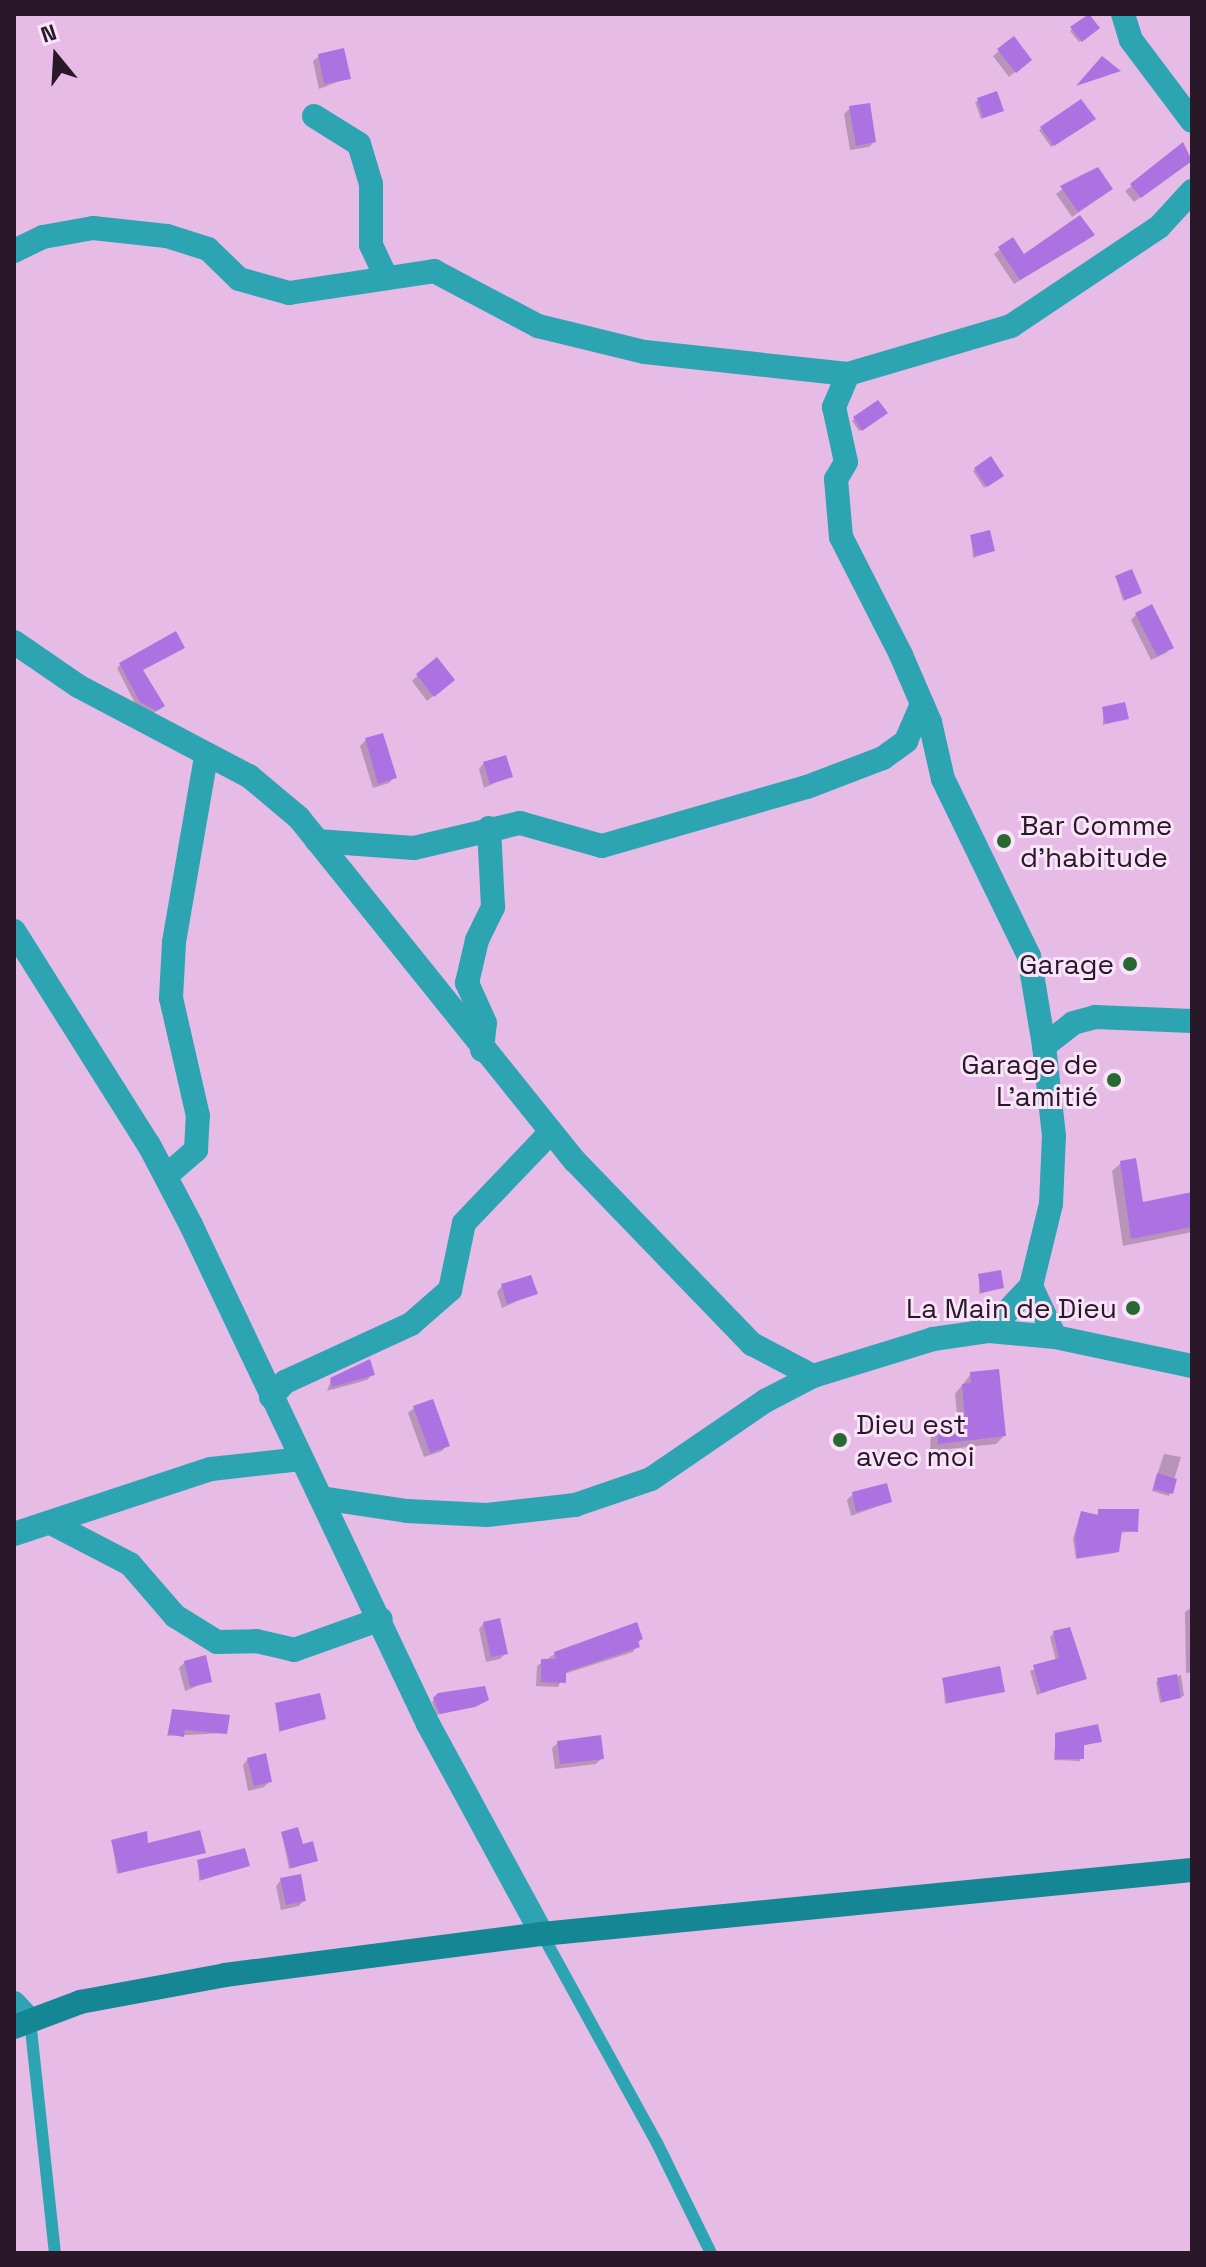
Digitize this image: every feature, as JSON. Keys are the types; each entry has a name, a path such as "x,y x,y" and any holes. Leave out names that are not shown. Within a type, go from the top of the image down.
{"main road":[{"path":"19,2017 155,1986 542,1934 1192,1870"}],"street":[{"path":"1123,14 1131,40 1192,121"},
{"path":"314,116 359,144 371,184 371,245 385,275"},
{"path":"14,251 43,237 93,228 167,236 208,249 239,279 289,293 350,286 385,275 434,271 538,326 645,352 848,374 1011,326 1159,227 1192,191"},
{"path":"848,374 834,407 846,462 836,479 841,537 922,704 943,779 1029,956 1044,1046 1054,1136 1052,1190 1031,1286 989,1331"},
{"path":"14,642 78,686 249,776 317,841 551,1132 742,1334 813,1376"},
{"path":"317,841 414,848 520,823 602,846 807,787 883,758 906,741 922,704"},
{"path":"166,1176 196,1150 198,1116 171,998 174,942 206,756"},
{"path":"482,1050 485,1023 467,983 477,940 493,907 489,828"},
{"path":"14,931 166,1176 235,1310 271,1397 381,1619 428,1724 542,1934"},
{"path":"1044,1046 1073,1023 1095,1017 1192,1021"},
{"path":"271,1397 285,1382 411,1324 450,1290 464,1223 551,1132"},
{"path":"1031,1286 1055,1337"},
{"path":"321,1498 407,1511 487,1515 575,1505 651,1479 765,1401 813,1376 933,1339 989,1331 1055,1337 1192,1366"},
{"path":"14,1534 53,1524 211,1469 301,1459"},
{"path":"53,1524 70,1528 130,1564 175,1616 217,1642 256,1641 294,1650 381,1619"}],"lane":[{"path":"542,1934 657,2143 711,2253"},
{"path":"19,2017 55,2253"}],"building":[{"path":"1089,14 1100,28 1082,42 1070,27"},
{"path":"1014,36 1032,60 1016,73 997,49"},
{"path":"344,48 351,79 324,84 318,54"},
{"path":"1102,56 1121,71 1076,86"},
{"path":"997,91 1004,111 983,118 977,98"},
{"path":"1081,99 1096,119 1054,146 1040,127"},
{"path":"870,103 876,142 856,146 849,106"},
{"path":"1183,142 1192,161 1141,198 1130,184"},
{"path":"1098,167 1113,189 1078,212 1060,186"},
{"path":"1080,215 1095,235 1020,280 998,247 1013,237 1024,254"},
{"path":"878,400 888,413 862,431 853,417"},
{"path":"991,456 1004,476 987,487 974,468"},
{"path":"990,530 995,551 975,556 970,535"},
{"path":"1132,569 1142,593 1125,600 1115,576"},
{"path":"1152,604 1174,648 1157,656 1135,613"},
{"path":"176,631 185,648 143,670 165,706 157,711 140,702 119,663"},
{"path":"437,657 455,680 434,697 416,674"},
{"path":"1125,702 1129,719 1105,724 1102,707"},
{"path":"383,733 397,778 378,784 365,738"},
{"path":"506,755 513,777 490,784 483,762"},
{"path":"1136,1158 1143,1202 1192,1192 1192,1227 1131,1239 1120,1161"},
{"path":"1001,1270 1004,1288 981,1293 978,1274"},
{"path":"531,1275 538,1294 507,1304 501,1284"},
{"path":"370,1359 375,1375 332,1387 330,1378"},
{"path":"999,1369 1006,1436 938,1444 938,1422 965,1421 962,1384 971,1383 970,1372"},
{"path":"433,1399 450,1446 430,1453 413,1406"},
{"path":"1157,1473 1177,1479 1173,1494 1153,1489"},
{"path":"887,1483 892,1502 856,1512 852,1492"},
{"path":"1098,1509 1139,1509 1138,1532 1122,1531 1119,1552 1077,1558 1075,1536 1081,1511 1098,1515"},
{"path":"500,1618 508,1654 491,1657 483,1622"},
{"path":"637,1622 643,1639 638,1641 640,1647 566,1672 566,1683 541,1682 541,1659 556,1659 554,1652"},
{"path":"1070,1627 1087,1679 1041,1693 1033,1665 1059,1658 1053,1631"},
{"path":"206,1655 212,1682 190,1687 184,1661"},
{"path":"1000,1666 1005,1692 947,1703 942,1678"},
{"path":"1177,1674 1181,1698 1162,1702 1157,1678"},
{"path":"485,1686 489,1700 475,1707 440,1714 433,1698 438,1693"},
{"path":"320,1693 326,1719 280,1731 275,1703"},
{"path":"172,1709 230,1715 227,1734 185,1730 184,1737 168,1734"},
{"path":"1098,1724 1102,1742 1084,1745 1084,1759 1055,1759 1055,1733"},
{"path":"601,1735 604,1759 560,1764 557,1741"},
{"path":"266,1753 272,1782 254,1786 247,1758"},
{"path":"298,1827 303,1844 313,1841 318,1861 291,1868 281,1832"},
{"path":"200,1830 206,1853 119,1873 111,1840 147,1831 148,1843"},
{"path":"245,1848 250,1866 201,1880 197,1860"},
{"path":"301,1874 306,1901 286,1905 280,1878"}],"place":[{"name":"Bar Comme d'habitude","path":"1004,841"},
{"name":"Garage","path":"1130,964"},
{"name":"Garage de L'amitié","path":"1114,1080"},
{"name":"La Main de Dieu","path":"1133,1308"},
{"name":"Dieu est avec moi","path":"840,1440"}]}
